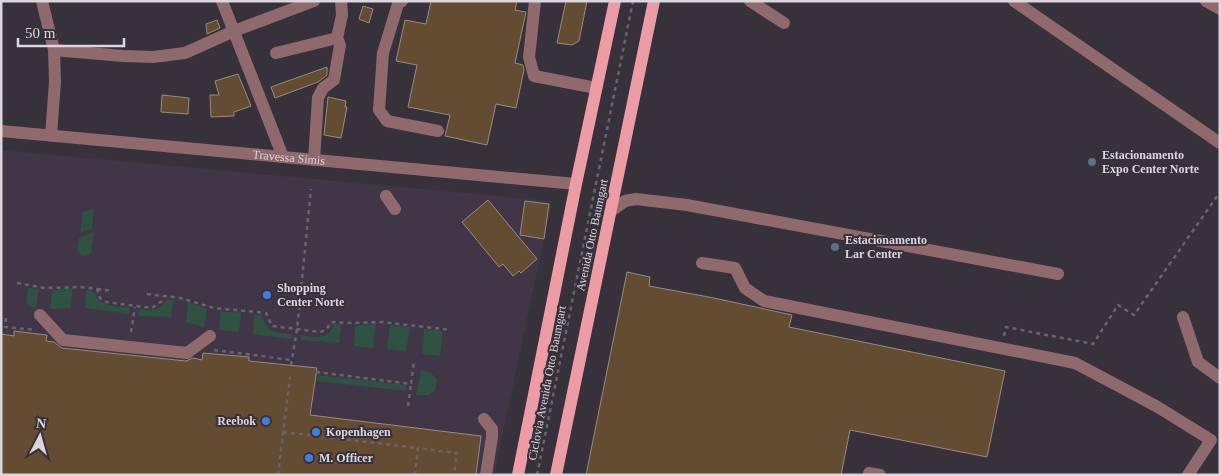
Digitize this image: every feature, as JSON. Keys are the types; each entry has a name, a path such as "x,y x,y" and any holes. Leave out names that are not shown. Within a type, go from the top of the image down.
{"main road":[{"name":"Avenida Otto Baumgart","path":"518,475 576,184 615,1"},
{"name":"Avenida Otto Baumgart","path":"556,475 654,1"}],"street":[{"path":"42,1 54,50 55,82 51,135"},
{"path":"222,1 283,157"},
{"path":"54,50 123,56 185,53 234,31 314,1"},
{"path":"314,160 318,98 323,88 334,80 340,46 337,38 342,15 341,1"},
{"path":"402,1 398,4 383,53 379,110 387,121 438,131"},
{"path":"535,1 529,57 534,76 596,88"},
{"path":"750,1 784,23"},
{"path":"1014,1 1220,143"},
{"path":"1206,1 1220,9"},
{"path":"276,53 337,38"},
{"name":"Travessa Simis","path":"1,131 576,184"},
{"path":"386,196 395,209"},
{"path":"611,211 625,201 636,199 687,205 1058,274"},
{"path":"702,263 735,268 745,288 764,301 1075,363 1156,406 1210,440 1188,475"},
{"path":"40,315 64,340 187,353 210,336"},
{"path":"1183,316 1198,362 1220,378"},
{"path":"484,419 492,430 486,475"}],"path":[{"name":"Ciclovia Avenida Otto Baumgart","path":"537,475 634,1"},
{"path":"291,365 297,329 312,189"},
{"path":"1002,349 1006,327 1094,344 1118,306 1134,315 1220,192"},
{"path":"17,283 44,288 80,287 113,291"},
{"path":"97,289 100,298 106,302 152,308 162,301 164,296"},
{"path":"147,294 180,298 214,308 266,314 272,326 320,332 326,330 331,322 382,322 451,330"},
{"path":"131,332 134,306"},
{"path":"408,406 414,361"},
{"path":"316,372 411,384"},
{"path":"278,475 290,377"},
{"path":"283,432 457,453 454,475"},
{"path":"415,475 418,448"}],"shaded area":[{"name":"Shopping Center Norte","path":"1,150 552,201 494,475 1,475"}],"green space":[{"path":"94,209 92,228 80,233 83,212"},
{"path":"94,232 91,252 89,255 82,256 77,250 79,238"},
{"path":"28,288 39,289 36,309 28,305 26,300"},
{"path":"73,288 70,308 50,308 52,291"},
{"path":"86,290 94,291 103,303 130,308 129,314 85,308"},
{"path":"167,299 174,300 171,317 139,316 139,309 159,308"},
{"path":"188,302 207,309 204,327 186,322"},
{"path":"221,311 241,313 239,332 219,330"},
{"path":"254,315 262,315 266,326 272,331 292,334 291,339 253,334"},
{"path":"335,324 342,325 339,343 301,340 301,335 321,337 329,333"},
{"path":"376,324 373,348 354,346 355,326"},
{"path":"390,325 410,327 406,352 387,349"},
{"path":"424,329 443,331 440,356 422,354"},
{"path":"421,370 430,372 437,379 435,390 429,395 416,395"},
{"path":"317,375 406,385 406,391 317,381"}],"building":[{"path":"431,1 517,1 515,10 526,12 515,63 523,65 524,70 516,108 496,104 487,145 445,136 450,115 408,107 417,65 396,61 405,20 426,24"},
{"path":"566,1 587,1 579,41 572,45 557,43"},
{"path":"363,6 373,9 369,23 359,19"},
{"path":"217,20 220,28 207,34 206,24"},
{"path":"327,67 327,75 318,82 275,98 271,87"},
{"path":"238,74 251,106 234,112 234,116 211,117 210,95 219,95 215,81"},
{"path":"162,95 189,98 188,114 161,112"},
{"path":"328,97 346,101 345,107 347,107 341,138 324,135"},
{"path":"488,200 537,259 521,273 519,271 513,276 503,264 499,267 462,222"},
{"path":"525,201 549,204 544,239 520,235"},
{"path":"627,272 650,277 649,286 792,315 789,327 1005,371 987,457 850,430 841,475 586,475"},
{"path":"14,331 47,335 46,341 54,342 62,348 186,361 193,358 202,360 203,353 249,357 249,361 317,368 310,415 481,436 476,475 1,475 1,334 14,336"}],"place":[{"name":"Estacionamento Expo Center Norte","path":"1092,162"},
{"name":"Estacionamento Lar Center","path":"835,247"},
{"name":"Shopping Center Norte","path":"267,295"},
{"name":"Reebok","path":"266,421"},
{"name":"Kopenhagen","path":"316,432"},
{"name":"M. Officer","path":"309,458"}]}
